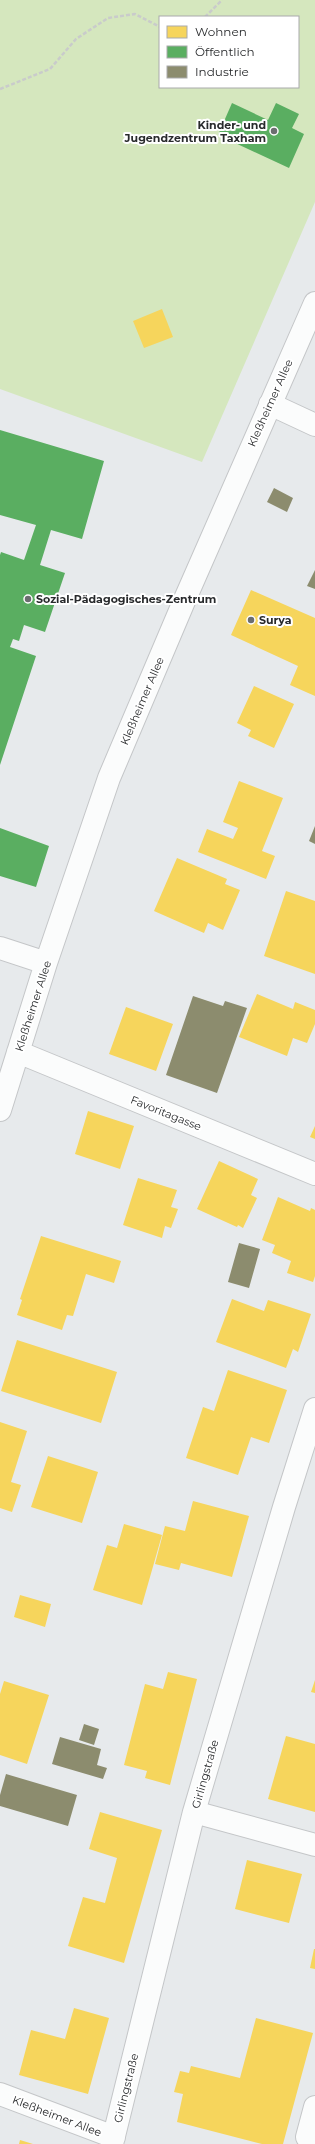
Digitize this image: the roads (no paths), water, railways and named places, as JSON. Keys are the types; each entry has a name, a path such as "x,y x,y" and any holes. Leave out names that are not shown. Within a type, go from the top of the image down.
{"street":[{"name":"Kleßheimer Allee","path":"0,1110 46,963 109,778 315,303"},
{"path":"270,404 315,425"},
{"path":"0,948 46,963"},
{"name":"Favoritagasse","path":"18,1052 315,1174"},
{"name":"Girlingstraße","path":"113,2141 194,1812 292,1480 315,1409"},
{"path":"194,1812 315,1845"},
{"name":"Kleßheimer Allee","path":"0,2094 113,2141"},
{"path":"307,2137 315,2107"}],"place":[{"name":"Kinder- und Jugendzentrum Taxham","path":"274,131"},
{"name":"Sozial-Pädagogisches-Zentrum","path":"28,599"},
{"name":"Surya","path":"251,620"}]}
